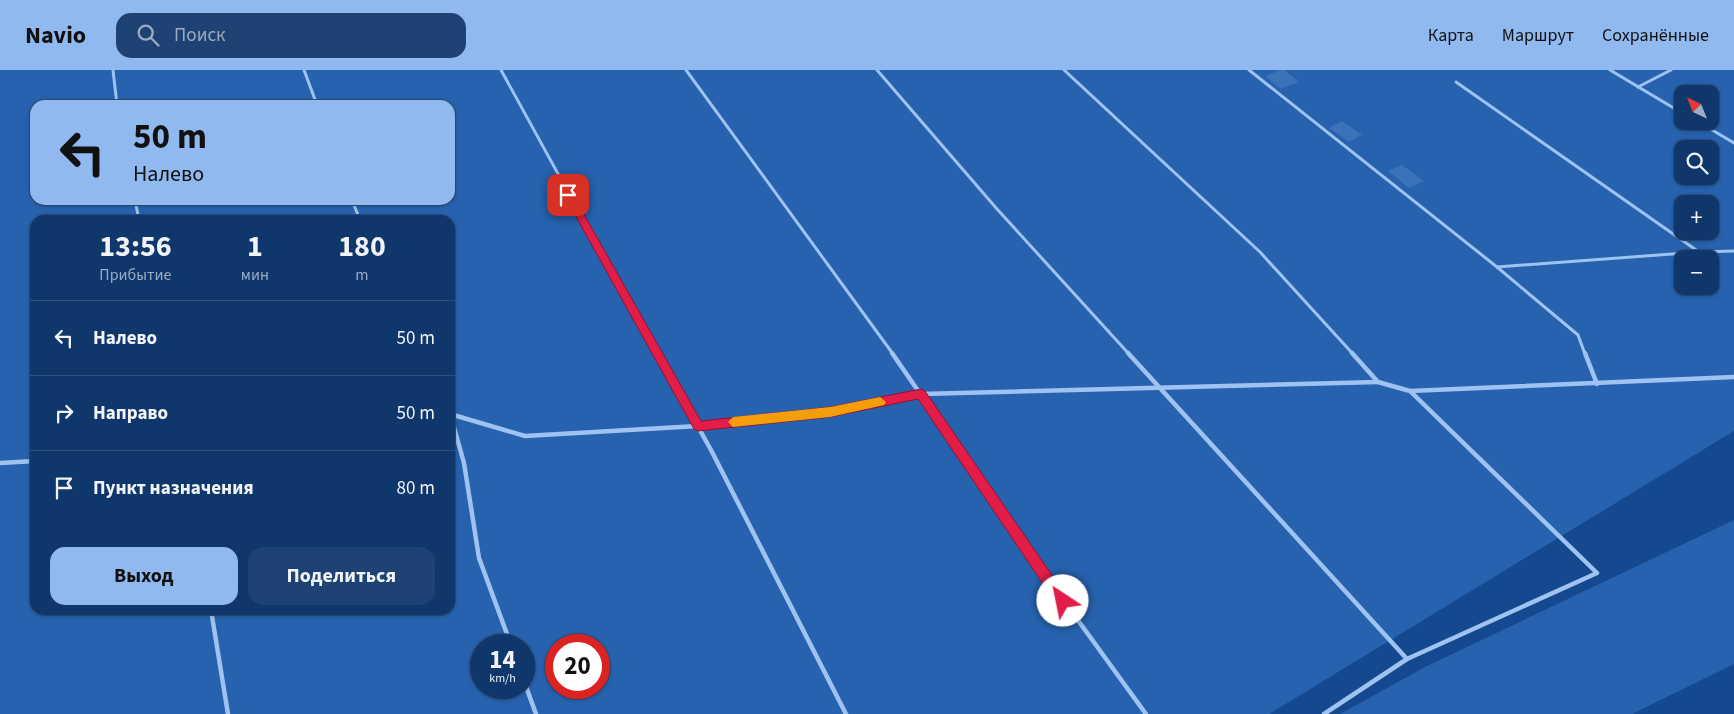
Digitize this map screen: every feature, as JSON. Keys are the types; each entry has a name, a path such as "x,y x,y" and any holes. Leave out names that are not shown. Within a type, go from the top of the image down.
{"lane":[{"path":"112,70 116,100"},
{"path":"304,70 315,100"},
{"path":"501,70 541,146 698,426 846,714"},
{"path":"686,70 921,394 1096,649 1146,714"},
{"path":"877,70 997,210 1159,390 1407,659"},
{"path":"1064,70 1260,252 1378,382"},
{"path":"1249,70 1497,267 1578,335 1597,384"},
{"path":"1610,70 1674,108"},
{"path":"1638,87 1671,70"},
{"path":"1456,82 1696,250"},
{"path":"1712,130 1734,143"},
{"path":"1719,251 1734,251"},
{"path":"1497,267 1674,254"},
{"path":"455,415 525,436 698,426 830,412 921,394 1159,390 1378,382 1410,391 1734,377"},
{"path":"1324,714 1407,659 1597,573 1410,391"},
{"path":"455,431 464,462 479,558 507,634"},
{"path":"0,463 30,461"},
{"path":"212,615 228,714"},
{"path":"531,699 536,714"}],"shaded area":[{"path":"0,70 1734,70 1734,431 1269,714 0,714"},
{"path":"1734,520 1734,664 1632,714 1340,714 1427,666"}],"building":[{"path":"1284,70 1299,82 1281,89 1265,76"},
{"path":"1342,121 1362,135 1349,142 1329,128"},
{"path":"1402,165 1424,181 1409,188 1388,171"}],"slow traffic":[{"path":"733,422 830,412 880,402"}],"route":[{"path":"568,195 698,426 830,412 921,394 1063,601"}]}
